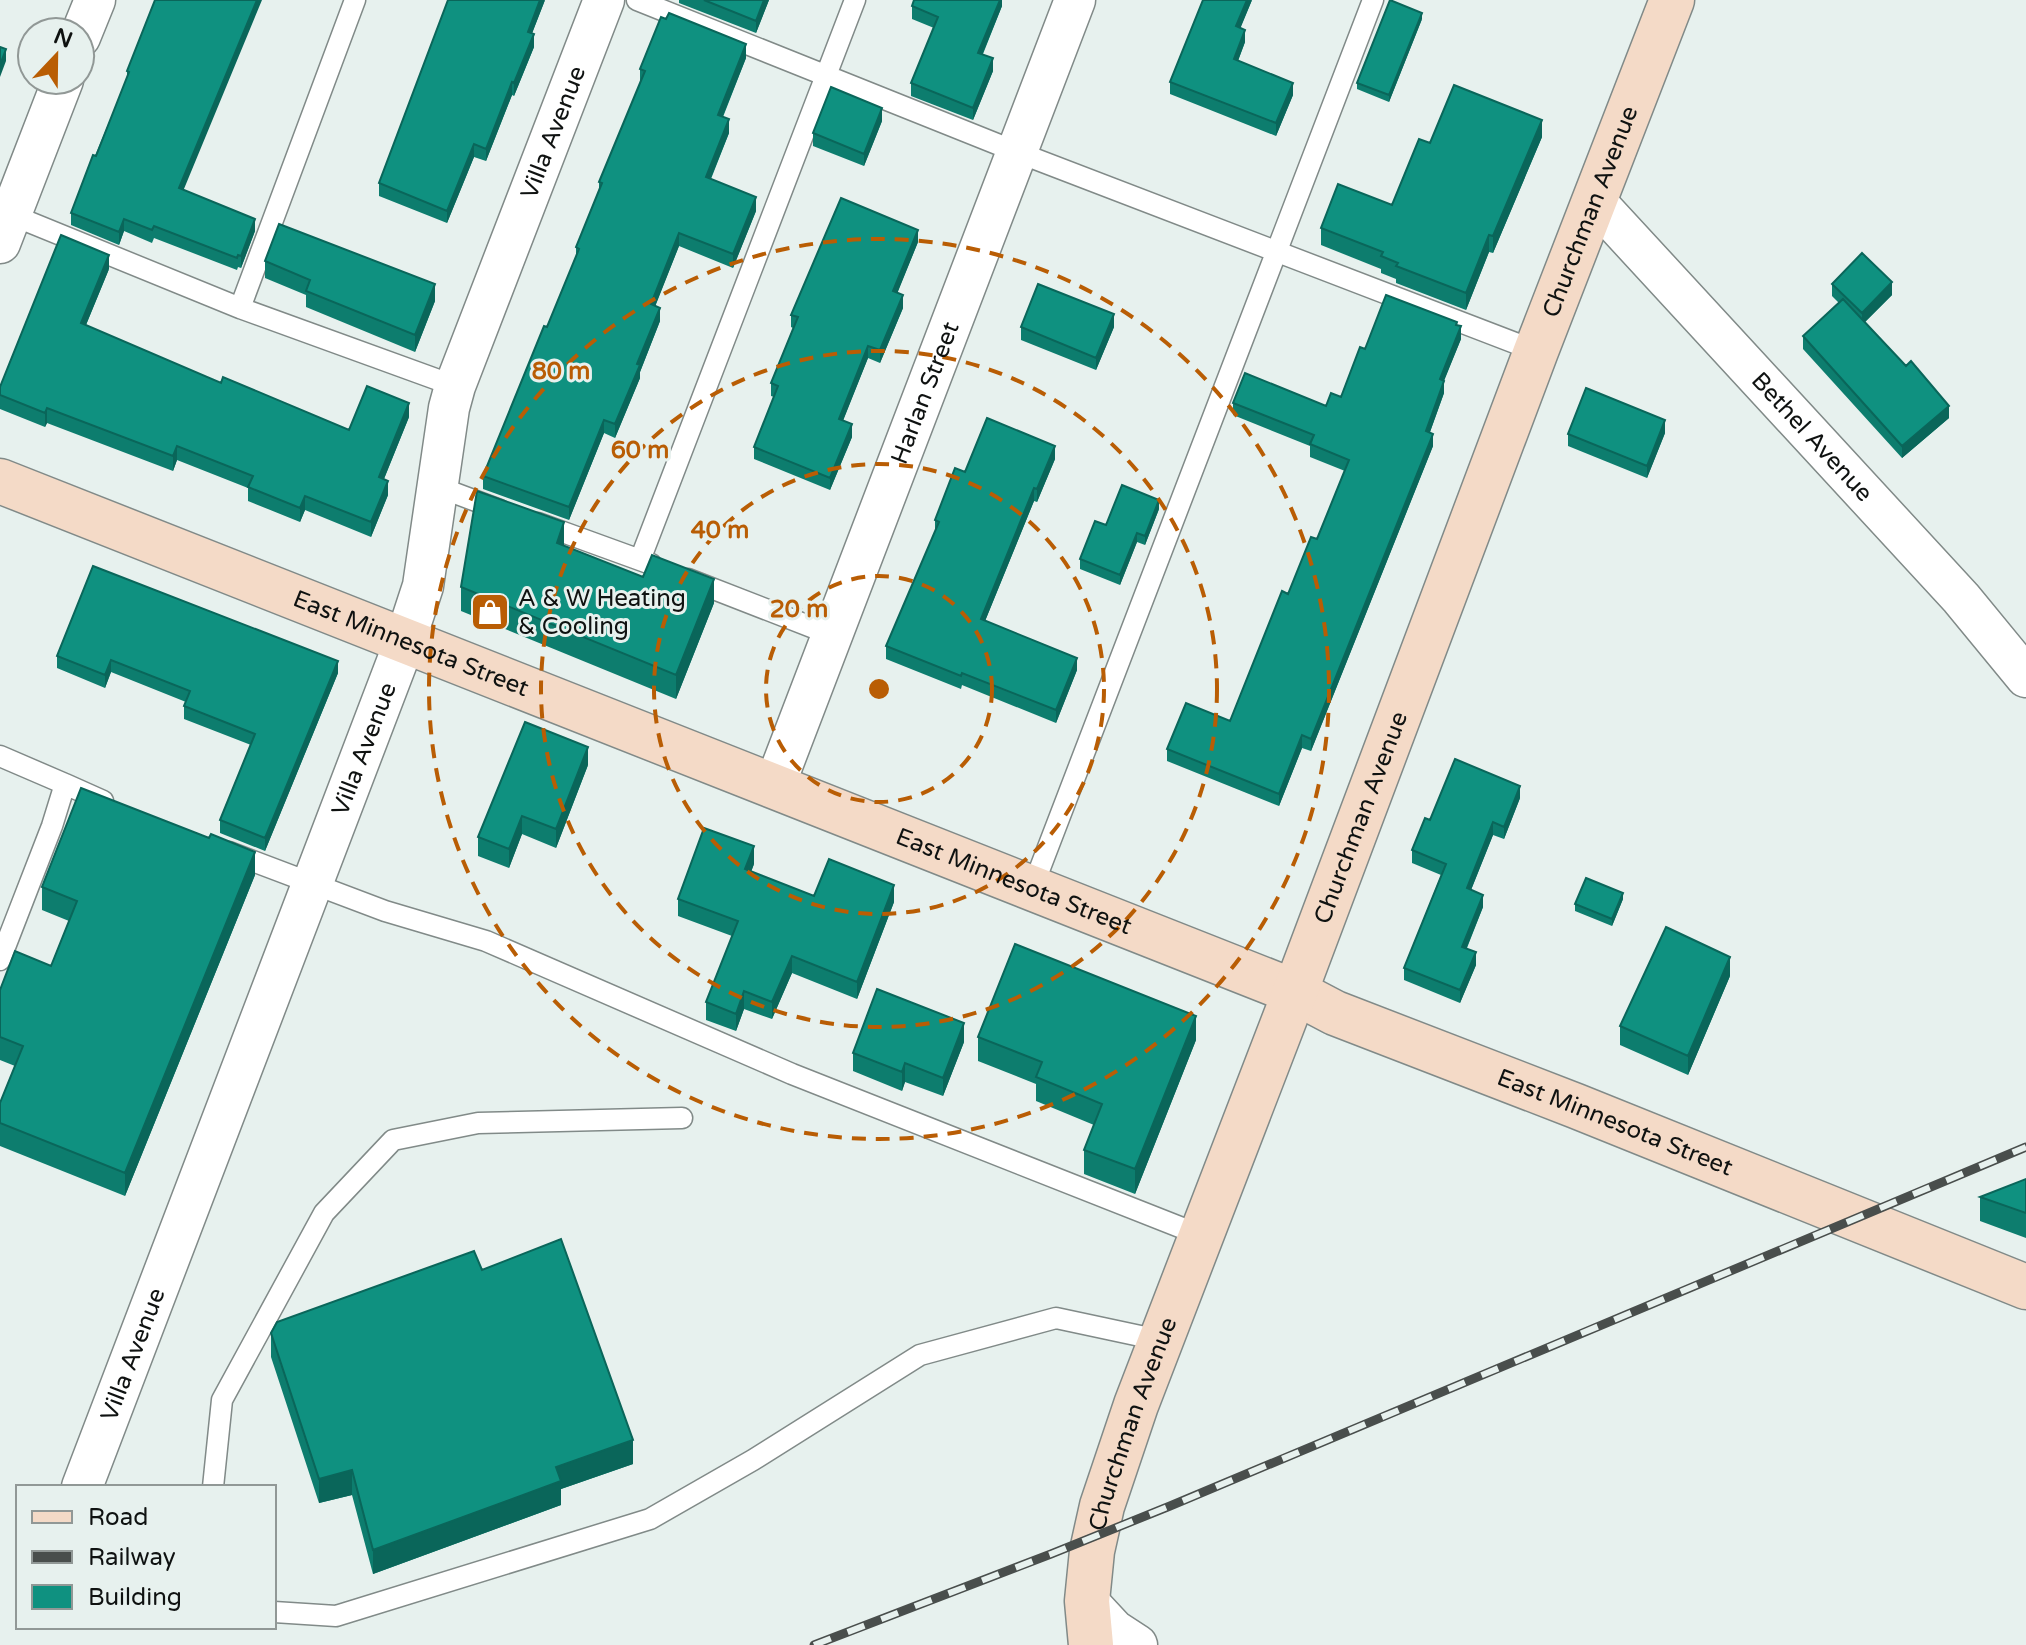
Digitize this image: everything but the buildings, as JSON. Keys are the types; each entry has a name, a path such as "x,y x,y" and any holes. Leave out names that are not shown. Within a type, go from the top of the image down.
{"street":[{"name":"Villa Avenue","path":"83,1485 405,641 423,586 436,486 455,386 604,0"},
{"name":"Harlan Street","path":"774,787 1075,0"},
{"name":"Churchman Avenue","path":"1091,1645 1087,1601 1092,1551 1102,1506 1159,1340 1295,992 1536,351 1672,0"},
{"path":"4,223 56,96"},
{"name":"Bethel Avenue","path":"1594,200 1961,598 2026,677"},
{"name":"East Minnesota Street","path":"0,481 1295,992 1335,1013 2026,1287"},
{"path":"1087,1601 1114,1630 1137,1645"}],"lane":[{"path":"240,308 355,0"},
{"path":"637,0 1017,152 1536,351"},
{"path":"640,560 855,0"},
{"path":"1032,889 1373,0"},
{"path":"4,223 455,386"},
{"path":"436,486 640,560 832,635"},
{"path":"0,756 118,807"},
{"path":"0,960 65,784"},
{"path":"217,847 385,911 486,941 792,1074 1200,1235"},
{"path":"213,1485 222,1400 324,1213 393,1140 478,1123 682,1118"},
{"path":"276,1612 336,1616 650,1519 753,1460 920,1355 1056,1318 1159,1340"}],"railway":[{"path":"814,1645 1170,1506 2026,1147"}],"place":[{"name":"A & W Heating & Cooling","path":"490,612"}]}
